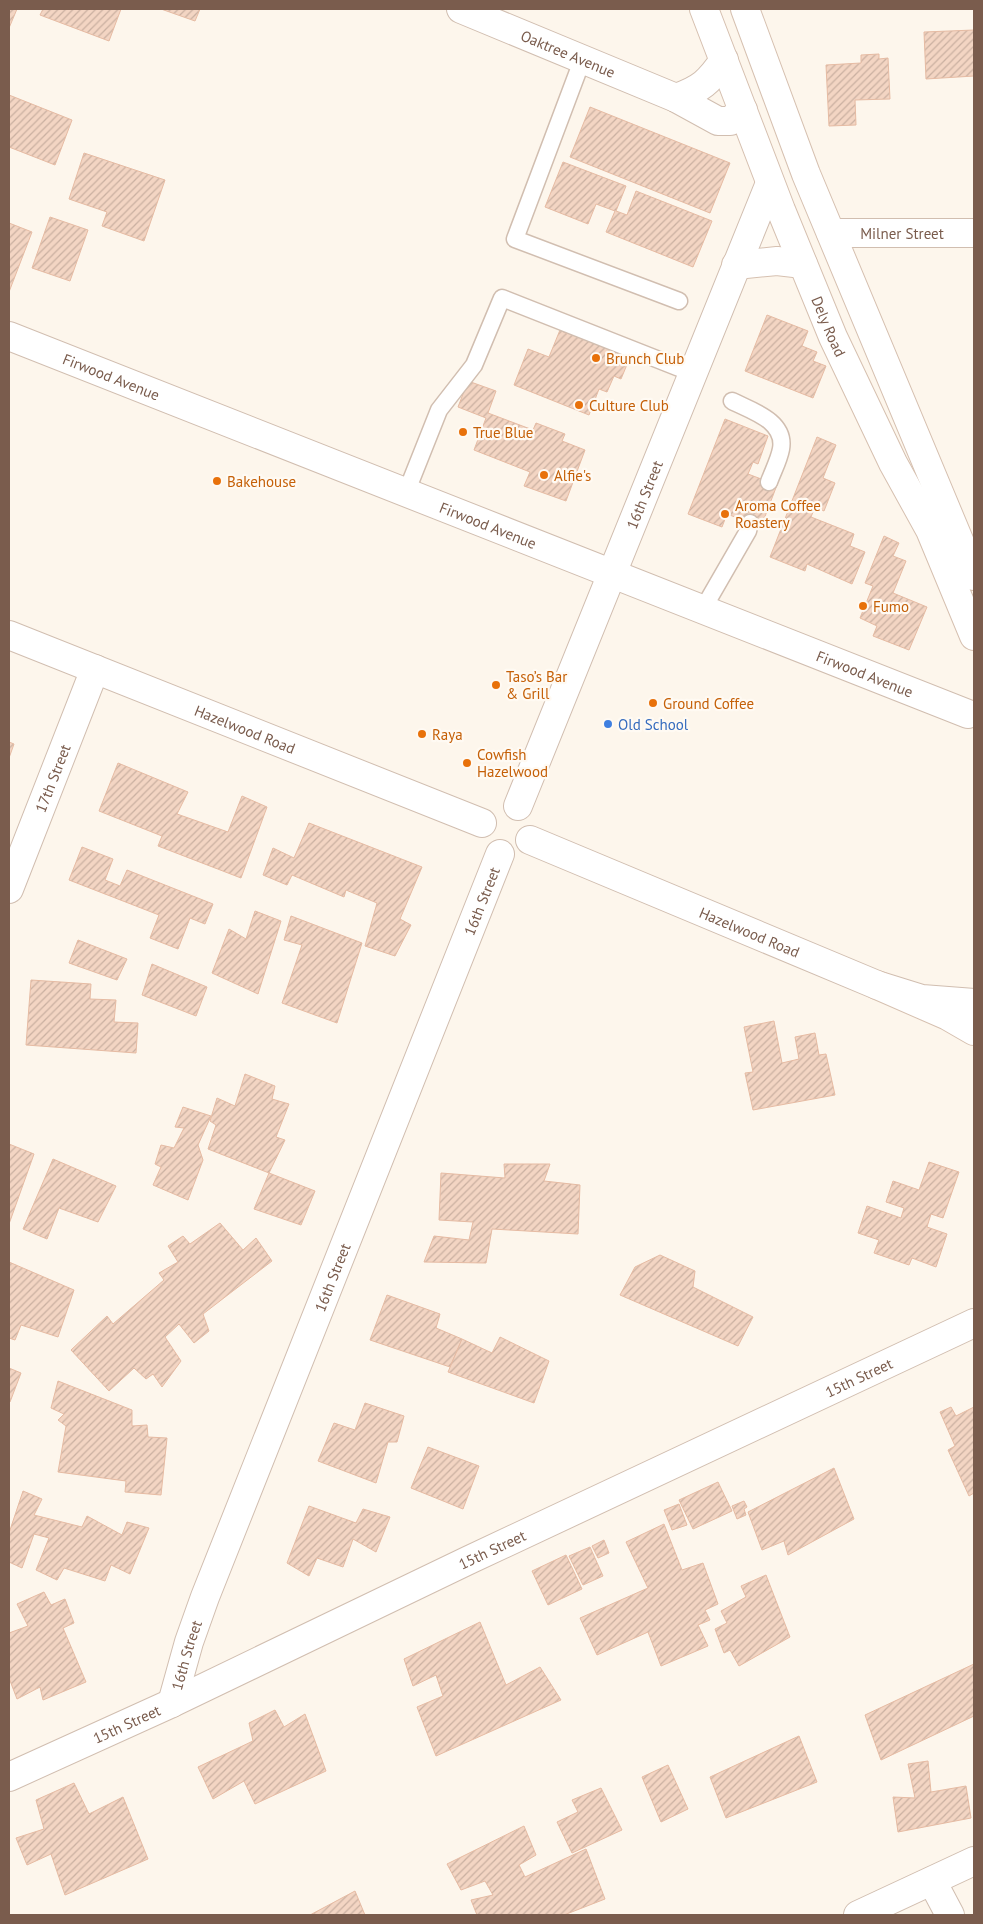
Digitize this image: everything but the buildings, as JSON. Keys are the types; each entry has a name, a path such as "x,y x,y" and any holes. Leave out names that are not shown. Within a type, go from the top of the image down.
{"street":[{"name":"Oaktree Avenue","path":"461,9 676,98 718,121 730,121 743,110"},
{"name":"Dely Road","path":"704,9 770,182 833,338 893,463 930,530 974,636"},
{"path":"750,21 806,174 974,576"},
{"name":"16th Street","path":"518,806 777,162 778,147 750,21"},
{"path":"676,98 696,90 711,79 724,60"},
{"name":"Milner Street","path":"831,233 974,233"},
{"path":"736,265 759,261 803,264"},
{"name":"Firwood Avenue","path":"9,336 703,609 803,651 968,714"},
{"name":"Hazelwood Road","path":"9,635 482,823"},
{"name":"17th Street","path":"9,889 95,669"},
{"path":"510,804 518,806 529,817 532,824 530,840 517,852 500,854 486,843 482,835 482,823 488,812 494,807 510,804"},
{"name":"Hazelwood Road","path":"530,840 877,984 922,999 974,1003"},
{"name":"16th Street","path":"172,1703 189,1642 205,1597 500,854"},
{"path":"877,984 948,1016 974,1031"},
{"name":"15th Street","path":"9,1777 172,1703 470,1560 974,1323"},
{"path":"858,1915 974,1861"},
{"path":"932,1881 950,1915"}],"lane":[{"path":"583,58 514,239 679,301"},
{"path":"406,493 439,410 474,365 502,298 692,373"},
{"path":"732,400 774,424 781,434 782,448 769,482"},
{"path":"703,609 748,531 750,523"}],"place":[{"name":"Brunch Club","path":"596,358"},
{"name":"Culture Club","path":"579,405"},
{"name":"True Blue","path":"463,432"},
{"name":"Alfie's","path":"544,475"},
{"name":"Bakehouse","path":"217,481"},
{"name":"Aroma Coffee Roastery","path":"725,514"},
{"name":"Fumo","path":"863,606"},
{"name":"Taso’s Bar & Grill","path":"496,685"},
{"name":"Ground Coffee","path":"653,703"},
{"name":"Old School","path":"608,724"},
{"name":"Raya","path":"422,734"},
{"name":"Cowfish Hazelwood","path":"467,763"}]}
